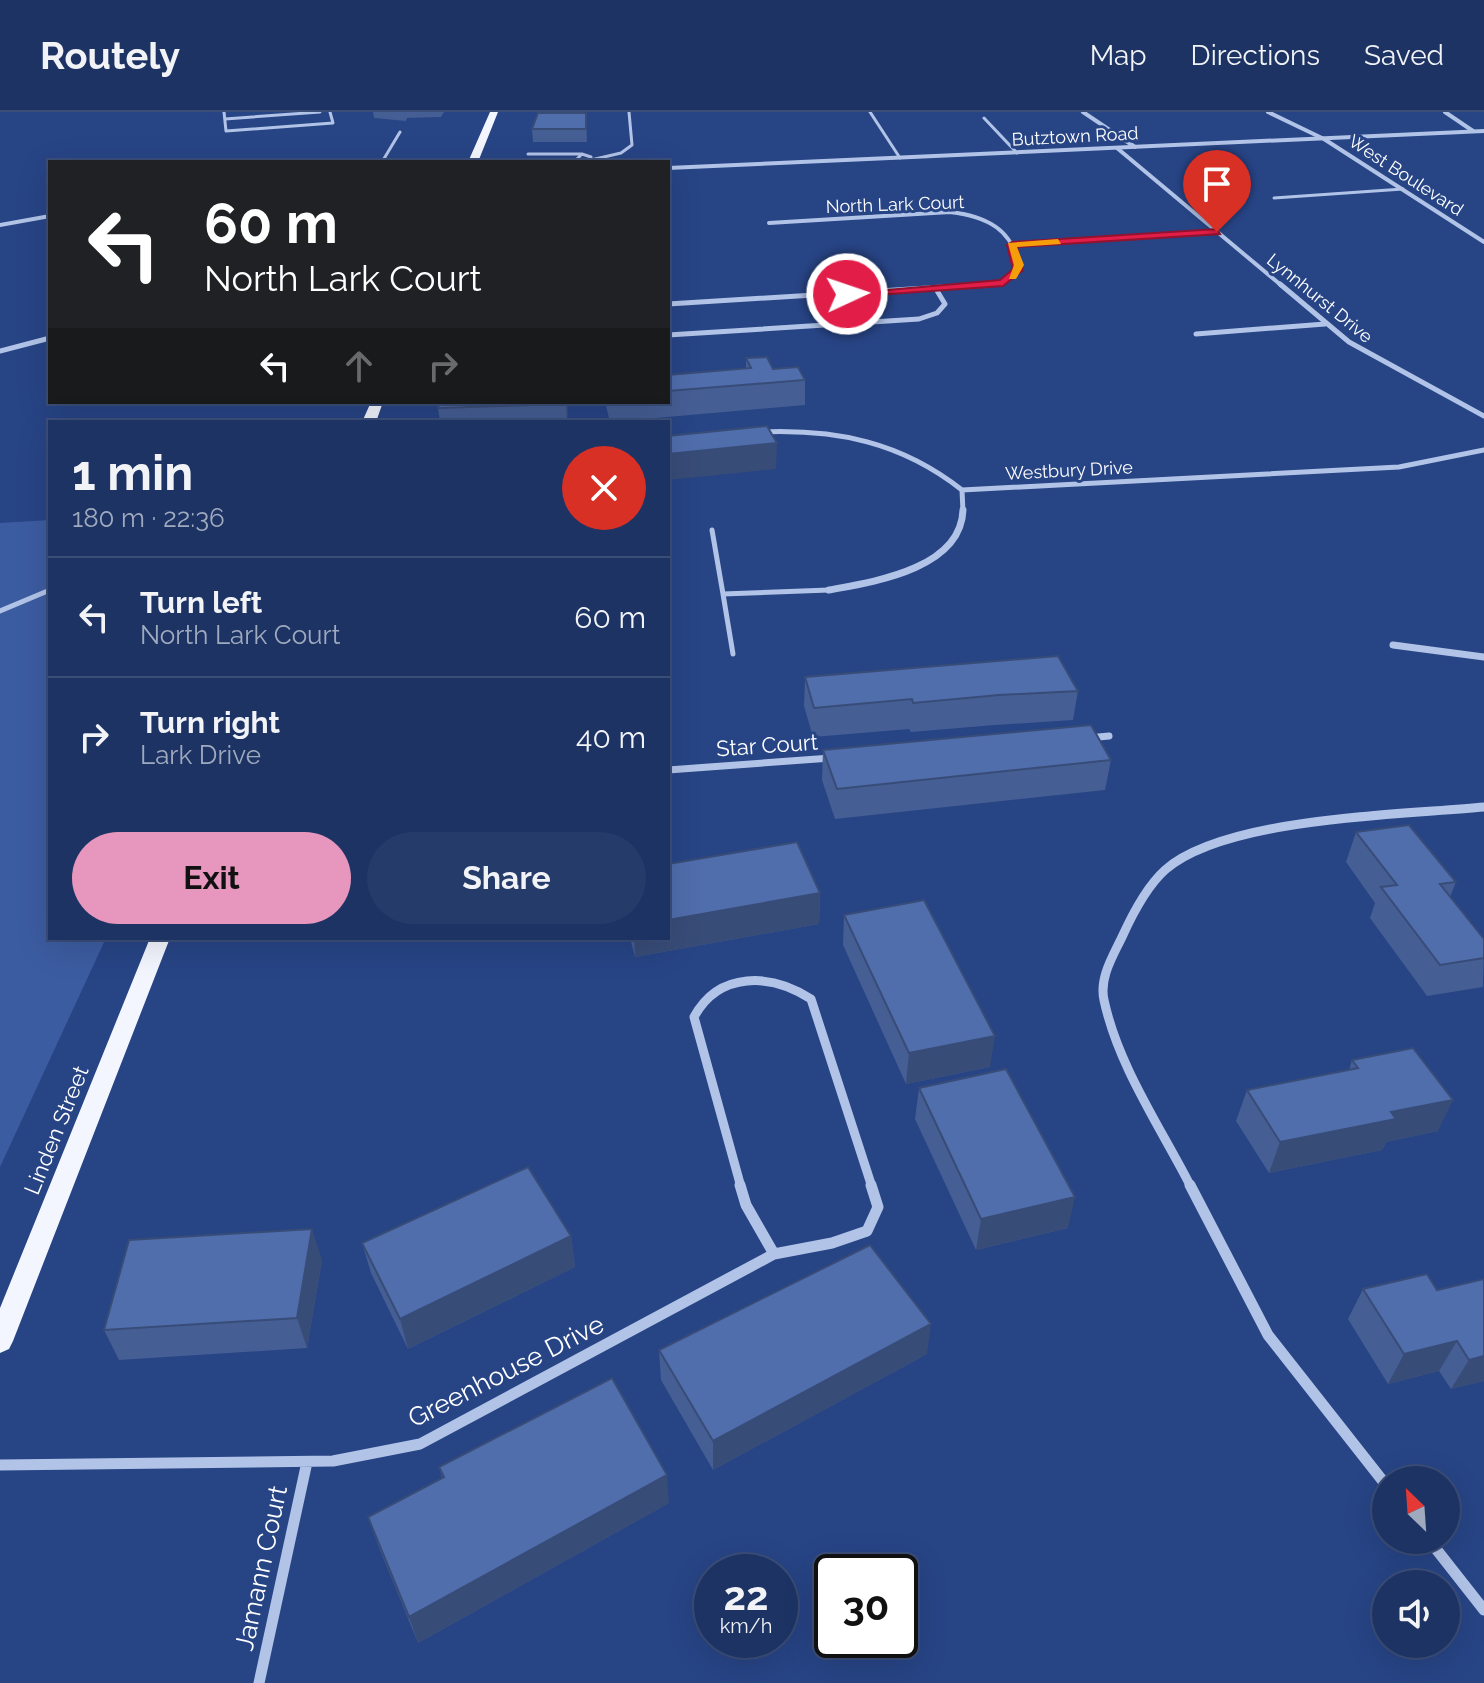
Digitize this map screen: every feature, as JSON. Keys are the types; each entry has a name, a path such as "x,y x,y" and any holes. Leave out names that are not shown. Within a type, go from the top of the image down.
{"main road":[{"path":"474,160 494,112"},
{"name":"Linden Street","path":"0,1341 159,940"}],"street":[{"path":"1083,112 1135,147"},
{"name":"West Boulevard","path":"1268,112 1324,139 1483,241"},
{"path":"1445,112 1473,131"},
{"name":"Butztown Road","path":"670,168 1484,131"},
{"name":"Lynnhurst Drive","path":"1117,148 1325,324 1402,374 1484,416"},
{"name":"North Lark Court","path":"769,223 964,213 995,223 1012,245"},
{"path":"0,225 48,216"},
{"path":"670,304 1003,283 1012,277 1019,265 1012,245 1217,232"},
{"path":"670,335 919,319 937,315 943,309 945,304 936,289"},
{"path":"1196,334 1325,324"},
{"path":"0,351 48,339"},
{"path":"751,433 838,432 867,438 929,464 962,490 965,521 951,542 935,556 899,574 829,590"},
{"name":"Westbury Drive","path":"962,490 1399,467 1484,450"},
{"path":"1393,645 1484,657"},
{"path":"1078,739 1109,736"},
{"name":"Star Court","path":"670,770 841,757"},
{"path":"1372,1467 1268,1335 1120,1049 1103,997 1105,974 1133,913 1165,870 1199,851 1268,828 1484,807"},
{"name":"Greenhouse Drive","path":"0,1465 333,1461 420,1444 774,1254 832,1243 867,1231 878,1207 811,999 795,986 770,978 717,990 700,1002 694,1017 746,1205 774,1254"},
{"name":"Jamann Court","path":"259,1683 307,1462"},
{"path":"1440,1554 1484,1610"}],"lane":[{"path":"224,112 226,131 333,123 330,112"},
{"path":"225,119 320,112"},
{"path":"595,160 621,153 632,145 629,112"},
{"path":"870,112 900,158"},
{"path":"984,118 1017,153"},
{"path":"383,160 400,132"},
{"path":"528,154 582,154 591,157 591,160"},
{"path":"576,160 582,154"},
{"path":"1274,198 1403,189"},
{"path":"712,530 733,654"},
{"path":"723,594 829,590"},
{"path":"0,611 48,591"}],"shaded area":[{"path":"48,520 48,940 105,940 0,1167 0,523"}],"building":[{"path":"538,113 586,113 586,129 532,129"},
{"path":"767,357 773,369 798,367 805,380 670,391 670,375 751,368 746,358"},
{"path":"439,404 566,404 438,408"},
{"path":"767,426 777,443 670,454 670,436"},
{"path":"1058,656 1078,691 913,703 912,699 814,708 805,677"},
{"path":"1091,725 1111,760 837,789 823,750"},
{"path":"1409,825 1456,882 1440,884 1484,939 1484,958 1440,965 1381,887 1397,885 1356,832"},
{"path":"797,842 820,893 670,920 670,864"},
{"path":"924,900 995,1036 909,1053 844,915"},
{"path":"1413,1048 1453,1100 1391,1112 1396,1119 1280,1142 1247,1090 1358,1068 1352,1060"},
{"path":"1006,1069 1075,1197 981,1219 919,1088"},
{"path":"528,1167 571,1236 400,1319 362,1243"},
{"path":"312,1229 297,1318 104,1330 129,1240"},
{"path":"870,1245 931,1324 713,1441 659,1350"},
{"path":"1427,1274 1437,1290 1484,1279 1484,1356 1469,1360 1457,1341 1404,1354 1363,1289"},
{"path":"612,1378 667,1475 409,1617 368,1517 444,1477 439,1467"}],"slow traffic":[{"path":"1012,277 1019,265 1012,245 1058,242"}],"route":[{"path":"847,294 1003,283 1018,270 1012,245 1217,232"}]}
